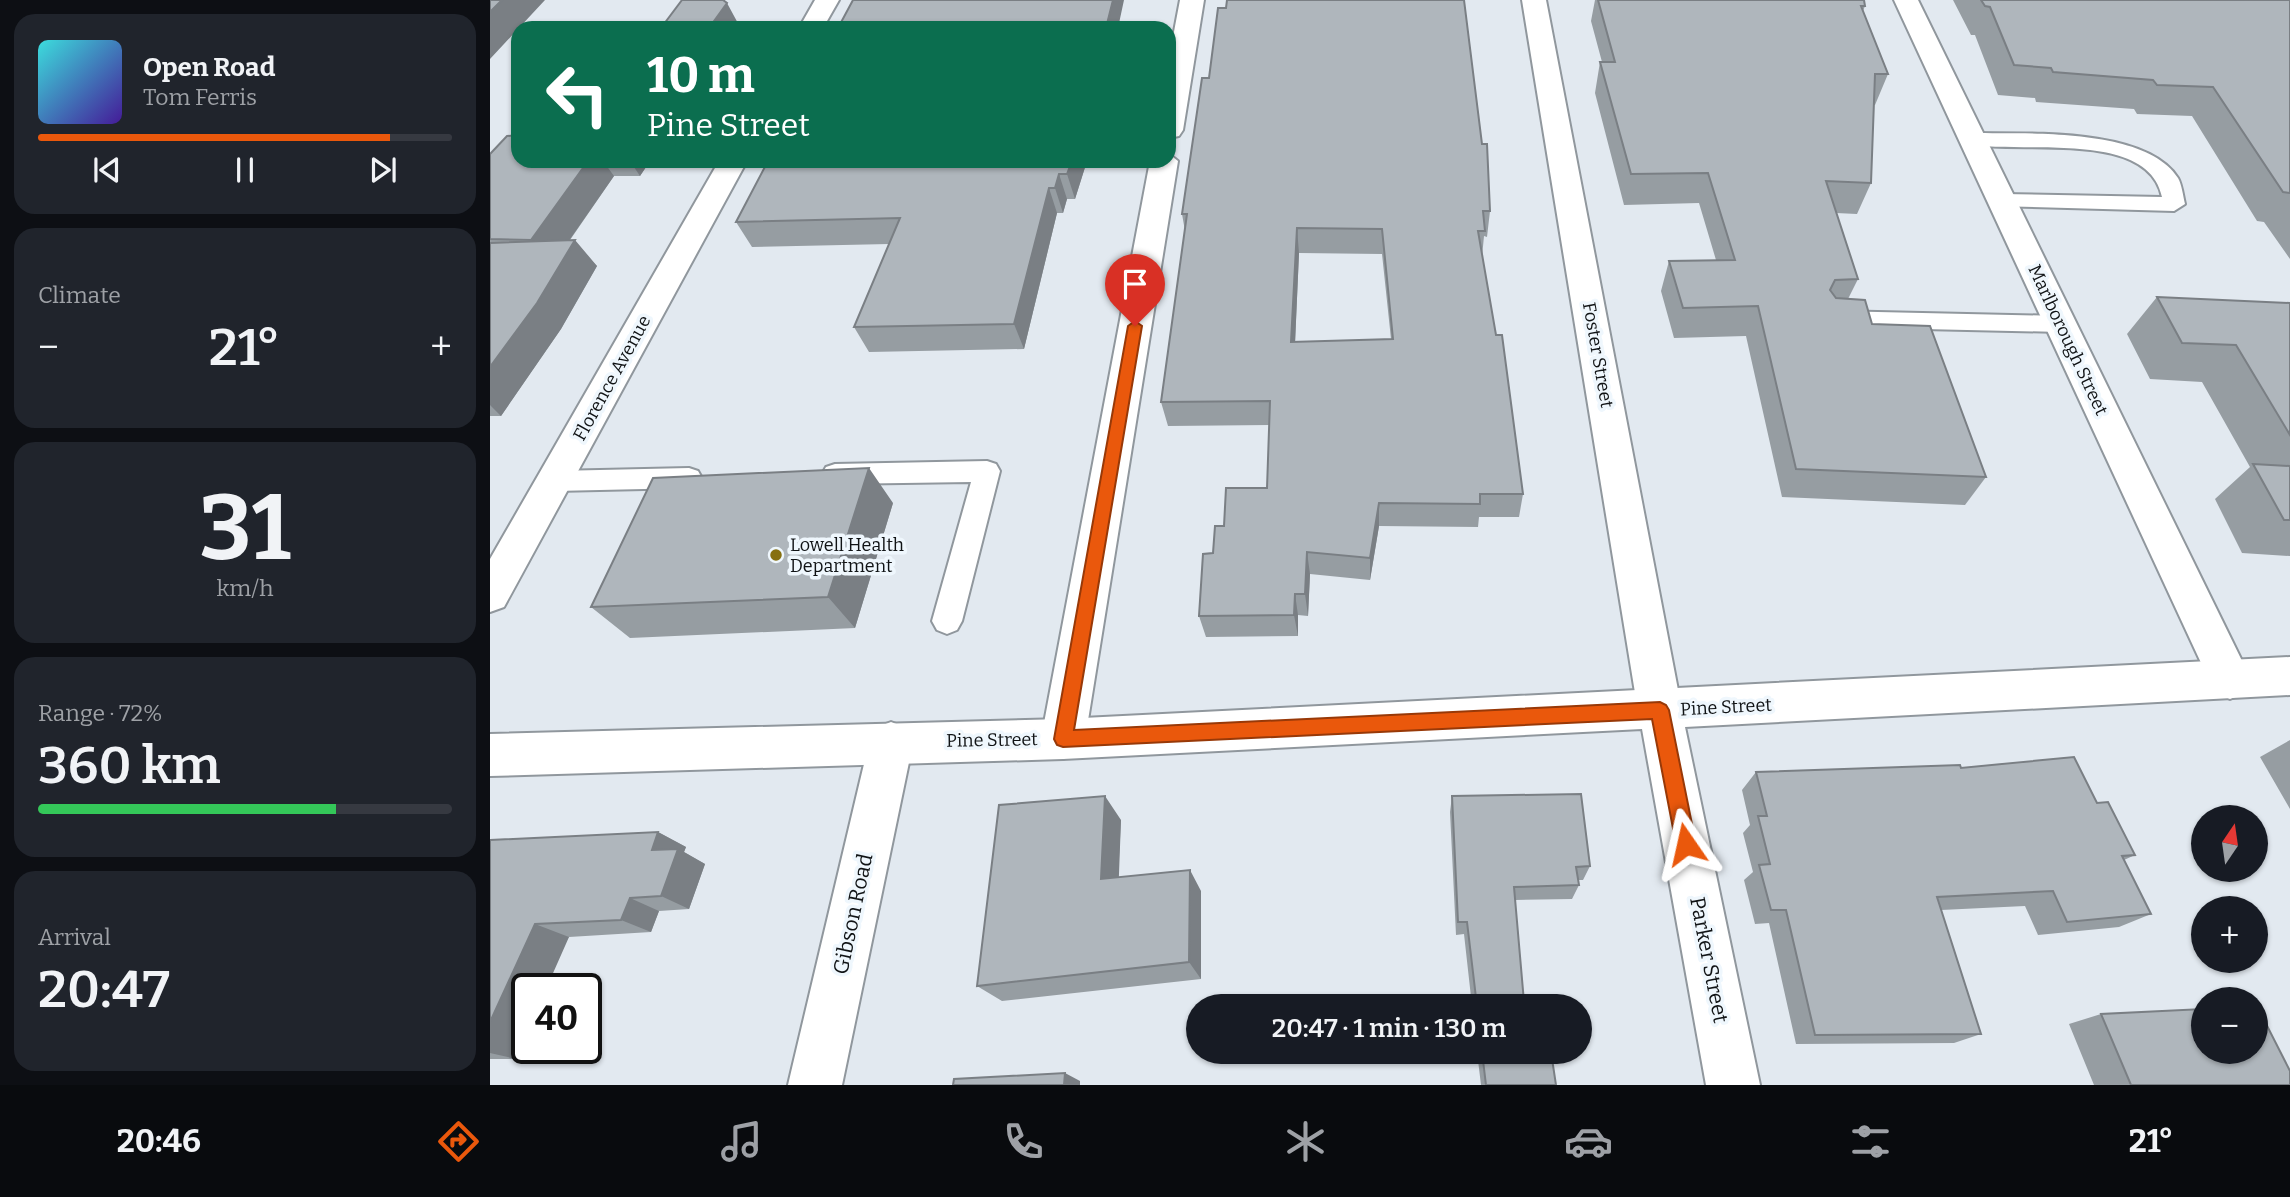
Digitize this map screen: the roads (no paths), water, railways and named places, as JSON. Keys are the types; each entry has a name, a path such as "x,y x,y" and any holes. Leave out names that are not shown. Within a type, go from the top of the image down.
{"street":[{"path":"815,21 827,0"},
{"path":"1176,90 1192,0"},
{"name":"Foster Street","path":"1534,0 1660,710"},
{"name":"Marlborough Street","path":"1906,0 2230,680"},
{"name":"Florence Avenue","path":"490,595 729,168"},
{"path":"1063,739 1163,168"},
{"name":"Pine Street","path":"490,755 1063,739 2290,676"},
{"name":"Parker Street","path":"1660,710 1733,1085"},
{"name":"Gibson Road","path":"815,1085 891,743"}],"lane":[{"path":"1972,139 2100,145 2130,151 2159,168 2175,193 2174,204 2002,201"},
{"path":"1830,319 2061,324"},
{"path":"806,475 987,471 947,621"},
{"path":"555,481 708,477"}],"place":[{"name":"Lowell Health Department","path":"776,555"}]}
